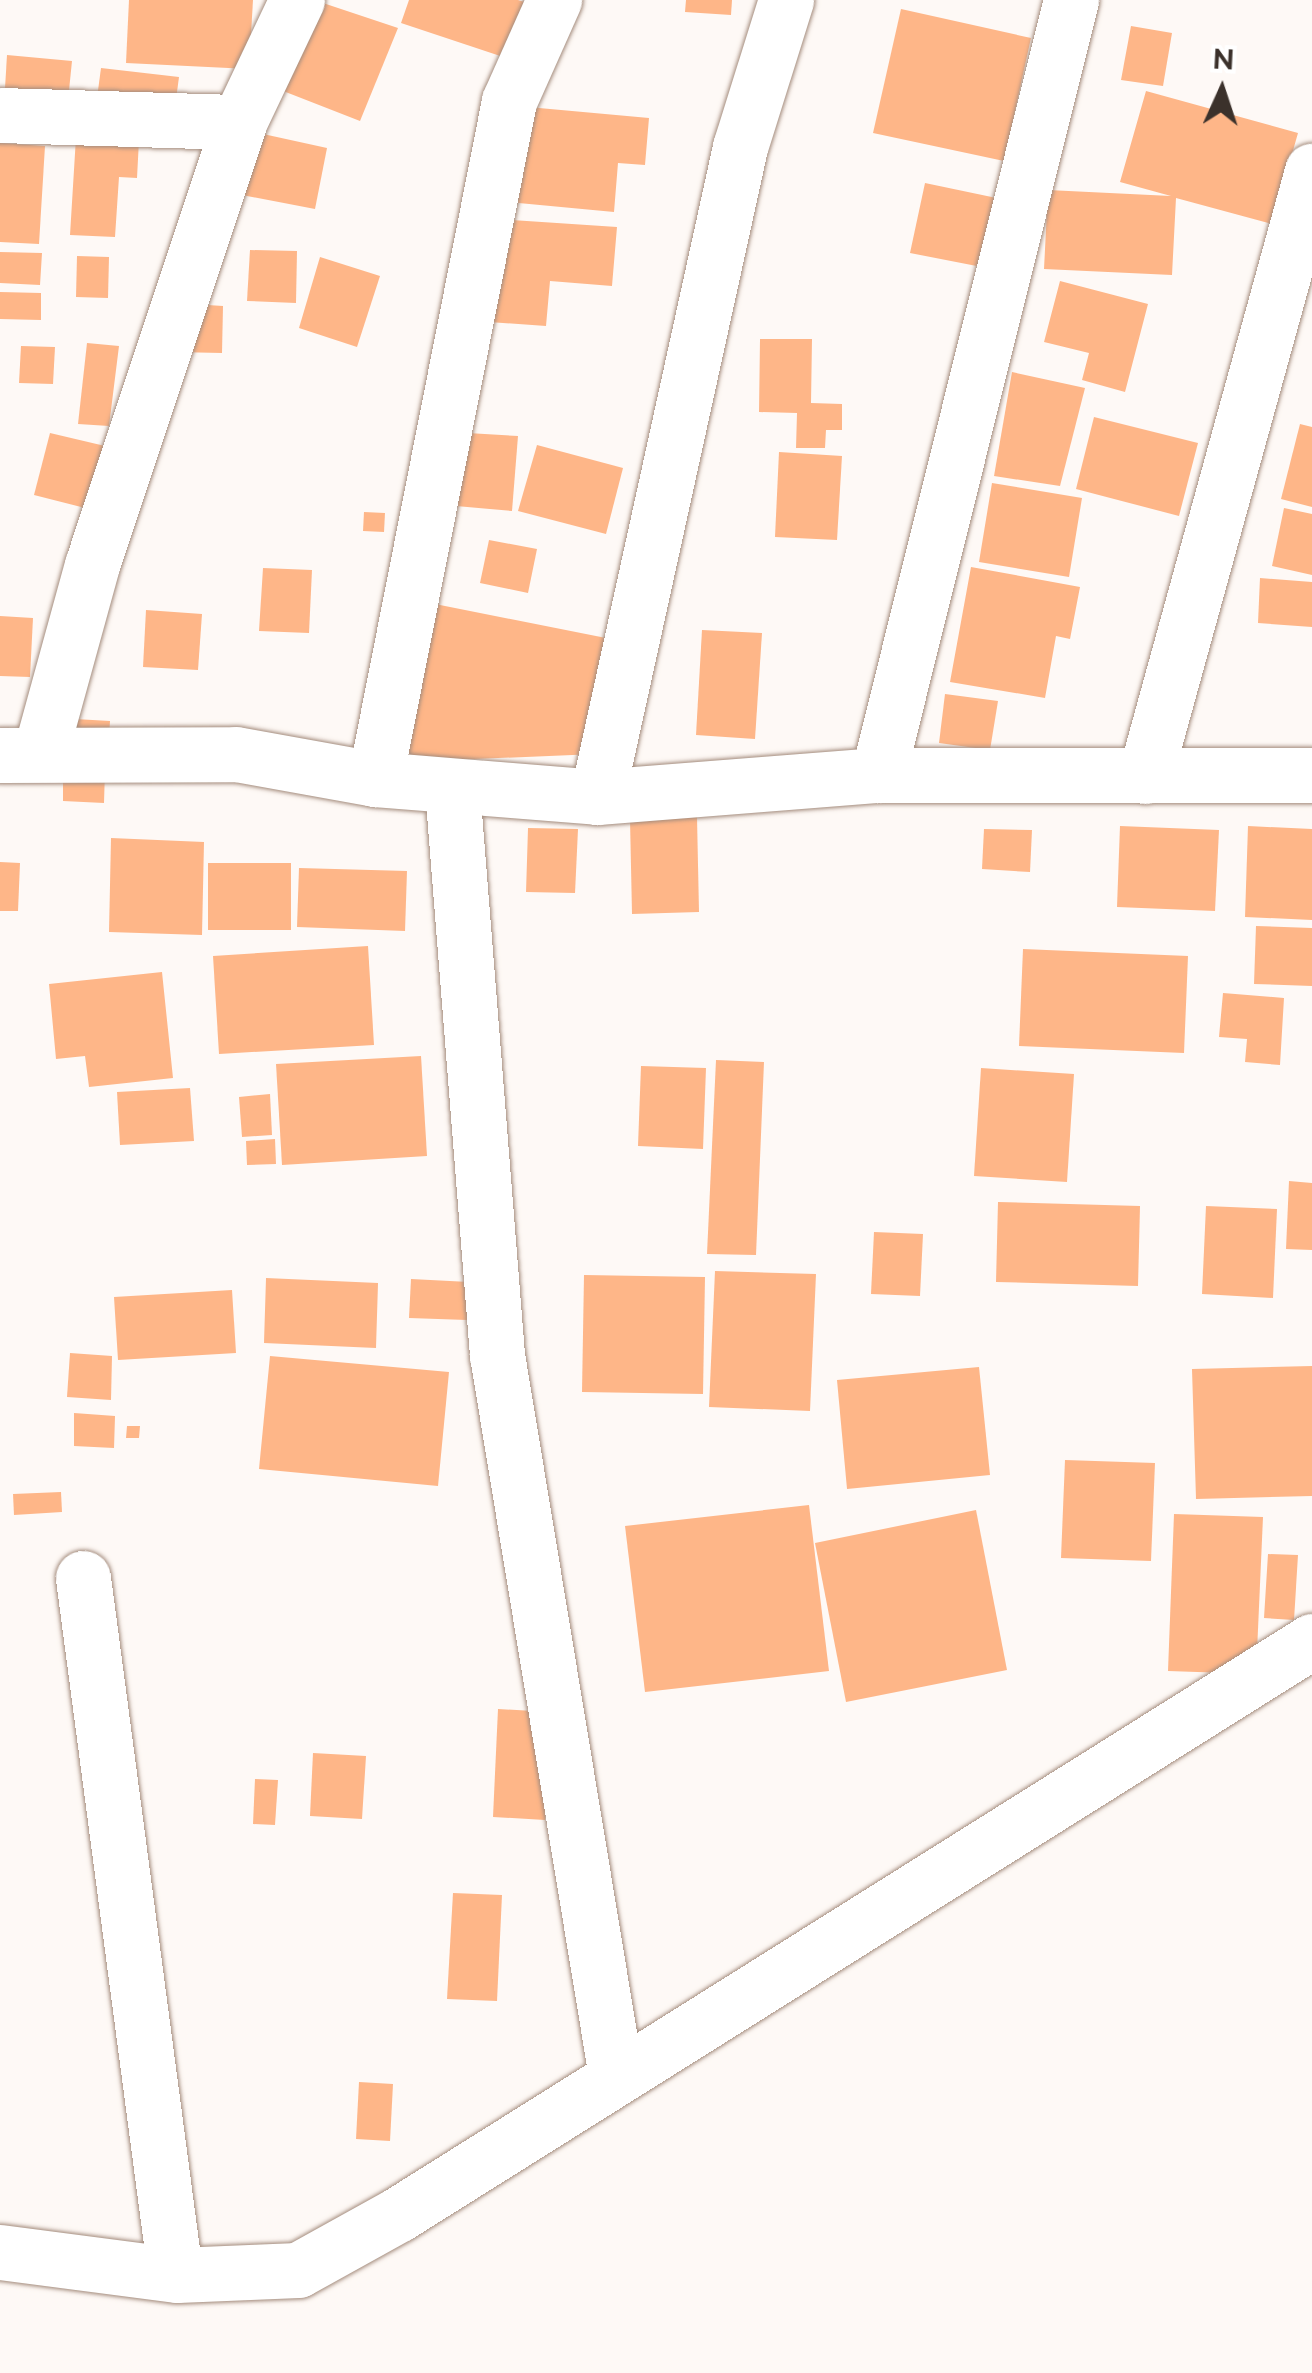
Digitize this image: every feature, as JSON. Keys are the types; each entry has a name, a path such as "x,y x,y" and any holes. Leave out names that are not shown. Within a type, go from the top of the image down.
{"street":[{"path":"297,0 239,122 92,566 20,752 90,758 236,754 375,779 597,797 878,775 1312,776"},
{"path":"375,779 508,101 554,0"},
{"path":"597,797 740,147 786,0"},
{"path":"878,775 1071,0"},
{"path":"0,115 239,122"},
{"path":"1145,776 1312,171"},
{"path":"452,788 497,1356 616,2076"},
{"path":"83,1578 176,2273"},
{"path":"0,2252 176,2273 298,2270 1312,1641"}],"building":[{"path":"129,0 253,0 249,69 126,63"},
{"path":"314,0 398,28 360,121 278,89"},
{"path":"409,0 518,0 537,6 518,62 401,23"},
{"path":"686,0 732,0 731,15 685,12"},
{"path":"901,9 1031,38 1004,161 873,133"},
{"path":"1131,26 1172,33 1163,86 1121,80"},
{"path":"7,55 72,61 67,110 4,105"},
{"path":"101,68 179,77 175,107 97,98"},
{"path":"1146,91 1298,133 1272,224 1176,198 1172,275 1044,269 1048,190 1171,196 1120,182"},
{"path":"517,106 649,118 645,165 618,163 614,212 508,202"},
{"path":"249,131 327,148 315,209 237,194"},
{"path":"76,137 139,140 137,178 119,177 115,237 70,235"},
{"path":"0,143 45,146 39,244 0,242"},
{"path":"925,183 1006,200 992,269 910,253"},
{"path":"497,219 617,227 612,286 550,281 546,326 489,322"},
{"path":"250,250 297,251 296,303 247,301"},
{"path":"0,252 42,253 40,285 0,283"},
{"path":"77,256 109,257 108,298 76,297"},
{"path":"320,257 380,276 357,347 299,328"},
{"path":"1060,281 1148,304 1125,392 1082,380 1089,353 1044,342"},
{"path":"0,292 41,293 41,320 0,319"},
{"path":"176,303 223,306 222,353 175,352"},
{"path":"760,339 812,339 811,403 842,404 842,430 826,430 825,448 796,448 797,413 759,412"},
{"path":"87,343 119,346 109,426 78,424"},
{"path":"21,346 55,347 53,384 19,383"},
{"path":"1012,372 1085,388 1060,486 994,476"},
{"path":"1094,417 1198,443 1179,516 1076,489"},
{"path":"1300,424 1312,427 1312,507 1281,499"},
{"path":"451,432 518,436 512,511 445,505"},
{"path":"50,433 105,446 89,509 34,495"},
{"path":"537,445 623,468 606,534 518,511"},
{"path":"779,452 842,456 837,540 775,537"},
{"path":"992,483 1082,498 1069,577 979,562"},
{"path":"1284,508 1312,514 1312,575 1272,566"},
{"path":"364,512 385,513 384,532 363,531"},
{"path":"489,540 537,549 528,593 480,583"},
{"path":"971,567 1080,587 1070,639 1056,636 1045,698 950,682"},
{"path":"263,568 312,570 309,633 259,631"},
{"path":"1260,578 1312,582 1312,627 1258,623"},
{"path":"420,601 616,640 596,754 402,762"},
{"path":"146,610 202,614 198,670 143,667"},
{"path":"0,616 33,618 30,677 0,676"},
{"path":"702,630 762,633 755,739 696,735"},
{"path":"945,694 998,701 990,750 939,743"},
{"path":"75,719 110,721 109,738 74,737"},
{"path":"63,769 105,770 104,803 63,801"},
{"path":"697,817 699,912 632,914 630,819"},
{"path":"1120,826 1219,830 1215,911 1117,907"},
{"path":"1248,826 1312,829 1312,920 1245,917"},
{"path":"528,828 578,829 575,893 526,892"},
{"path":"984,829 1032,830 1030,872 982,869"},
{"path":"111,838 204,842 202,935 109,932"},
{"path":"0,862 20,863 18,911 0,911"},
{"path":"208,863 291,863 291,930 208,930"},
{"path":"299,868 407,871 405,931 297,927"},
{"path":"1256,926 1312,928 1312,986 1254,984"},
{"path":"368,946 374,1045 219,1054 213,956"},
{"path":"1023,949 1188,956 1184,1053 1019,1046"},
{"path":"162,972 173,1078 89,1087 85,1056 56,1059 49,984"},
{"path":"1223,993 1284,998 1280,1065 1245,1062 1247,1039 1219,1037"},
{"path":"421,1056 427,1156 282,1165 276,1064"},
{"path":"716,1060 764,1062 756,1255 707,1254"},
{"path":"641,1066 706,1068 703,1149 638,1146"},
{"path":"981,1068 1074,1074 1067,1182 974,1176"},
{"path":"190,1088 194,1141 120,1145 117,1092"},
{"path":"270,1094 272,1135 242,1137 239,1097"},
{"path":"275,1139 276,1164 247,1165 246,1141"},
{"path":"1289,1181 1312,1183 1312,1250 1286,1249"},
{"path":"998,1202 1140,1206 1138,1286 996,1282"},
{"path":"1206,1206 1277,1209 1273,1298 1202,1294"},
{"path":"874,1232 923,1234 920,1296 871,1294"},
{"path":"715,1271 816,1274 810,1411 709,1407"},
{"path":"584,1275 705,1277 703,1394 582,1392"},
{"path":"266,1278 378,1283 376,1348 264,1343"},
{"path":"411,1279 469,1282 467,1320 409,1318"},
{"path":"232,1290 236,1353 118,1360 114,1297"},
{"path":"70,1353 112,1356 111,1400 67,1397"},
{"path":"270,1356 449,1372 438,1486 259,1469"},
{"path":"1312,1366 1312,1496 1196,1499 1192,1369"},
{"path":"979,1367 990,1475 847,1489 837,1380"},
{"path":"74,1413 115,1416 114,1448 74,1446"},
{"path":"127,1426 140,1426 139,1438 126,1438"},
{"path":"1065,1460 1155,1463 1151,1561 1061,1558"},
{"path":"61,1492 62,1512 14,1515 13,1494"},
{"path":"809,1505 829,1671 645,1692 625,1526"},
{"path":"976,1510 1007,1670 846,1702 815,1543"},
{"path":"1174,1514 1263,1517 1256,1674 1168,1671"},
{"path":"1268,1554 1298,1555 1294,1620 1264,1618"},
{"path":"498,1709 551,1712 545,1820 493,1817"},
{"path":"313,1753 366,1756 362,1819 310,1816"},
{"path":"255,1779 278,1780 275,1825 253,1824"},
{"path":"453,1893 502,1895 497,2001 447,1999"},
{"path":"359,2082 393,2084 390,2141 356,2139"}]}
